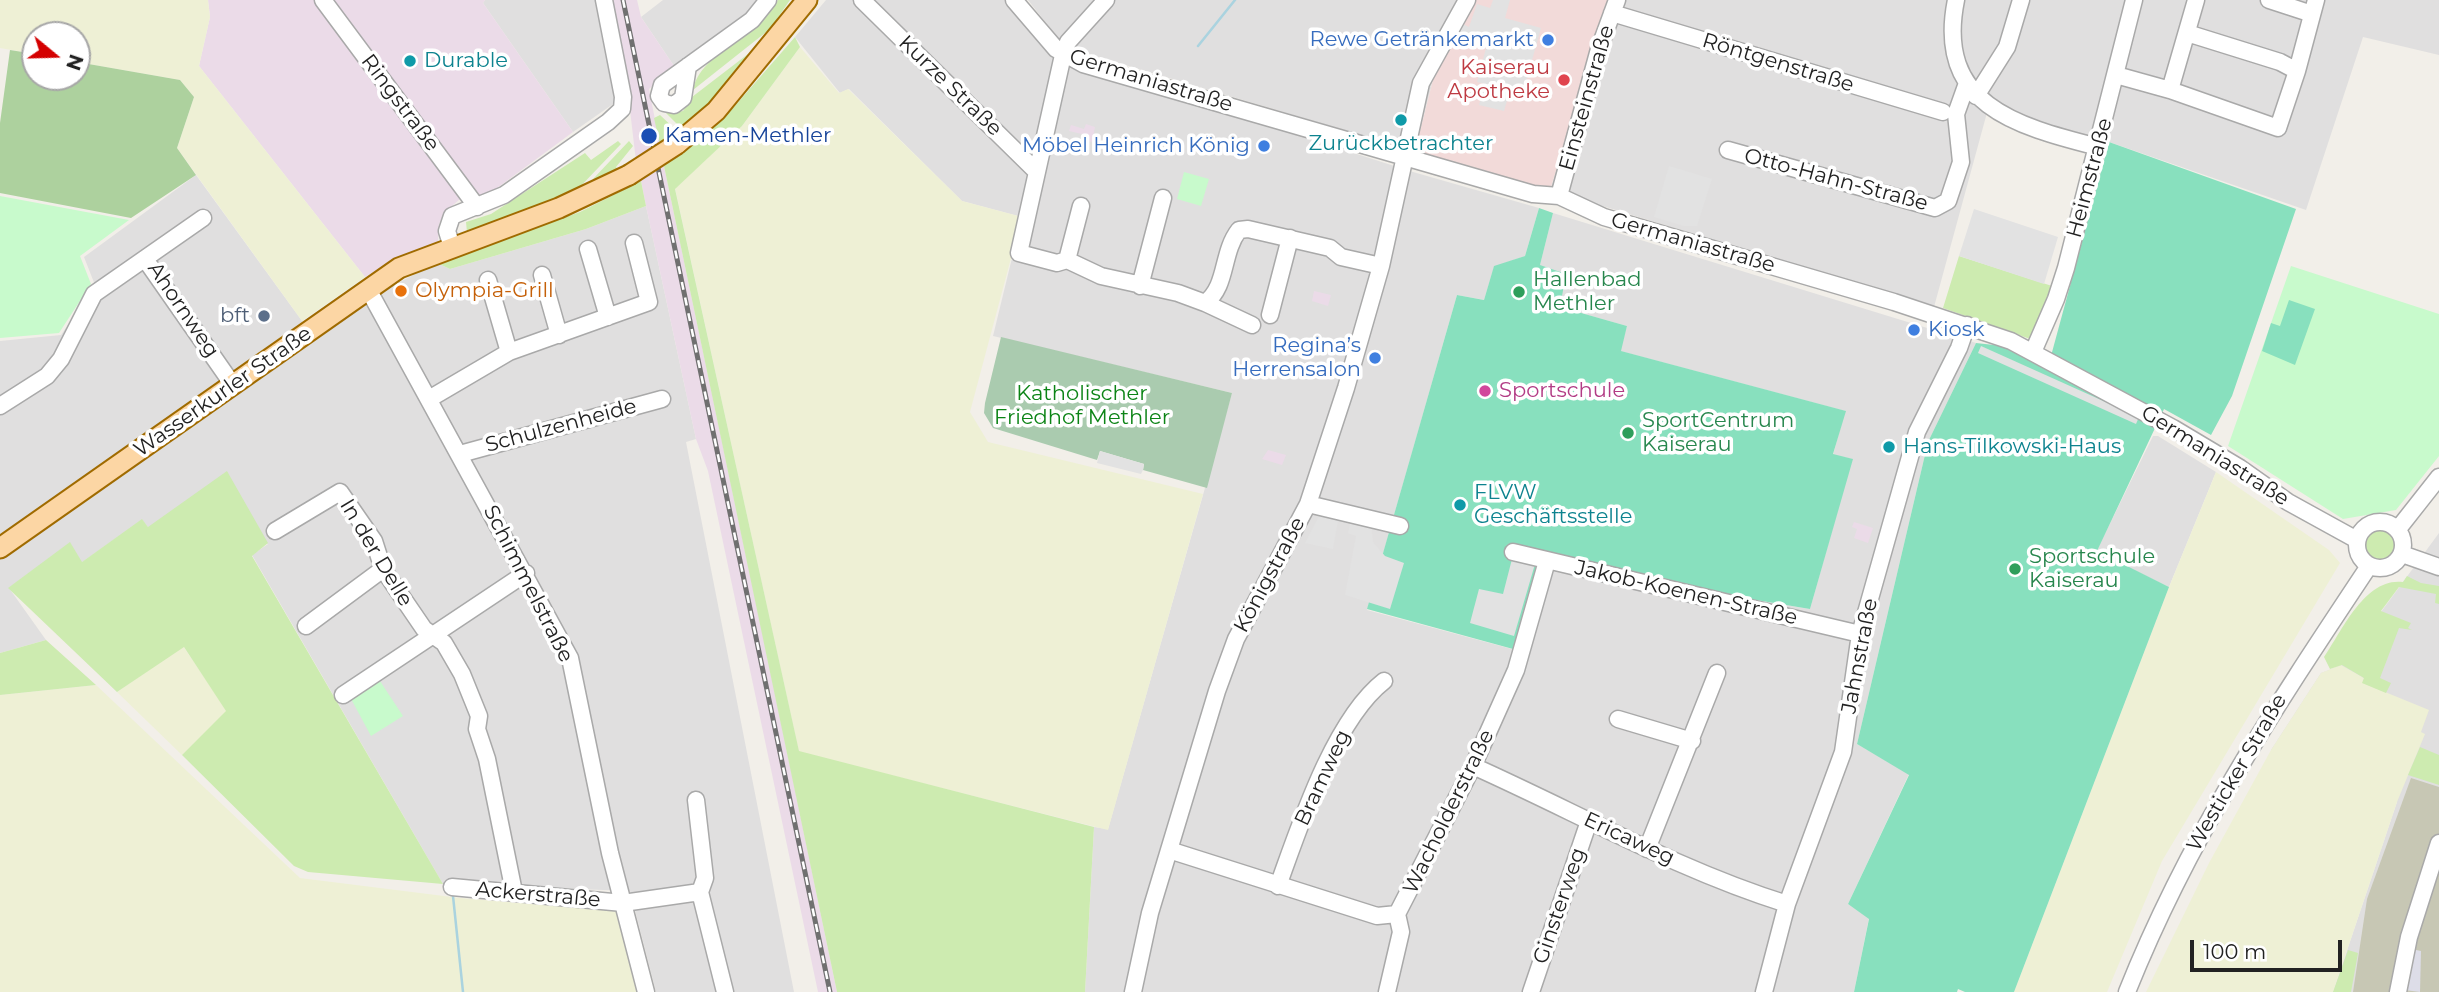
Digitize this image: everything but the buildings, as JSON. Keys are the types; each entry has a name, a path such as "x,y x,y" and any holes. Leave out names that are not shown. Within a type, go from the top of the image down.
{"main road":[{"name":"Wasserkurler Straße","path":"0,548 407,264 559,208 629,175 677,144 716,111 807,0"}],"street":[{"name":"Ringstraße","path":"323,0 477,207"},
{"path":"452,247 447,231 452,216 504,195 608,122 622,109 623,97 604,0"},
{"path":"688,66 752,20 768,0"},
{"name":"Kurze Straße","path":"862,0 1037,172"},
{"name":"Germaniastraße","path":"1014,0 1063,55 1083,64 1532,194 1559,197 1604,217 1967,325 2033,352 2173,428 2240,468 2333,530 2357,540"},
{"path":"1106,0 1068,42 1063,55 1019,253 1057,263 1067,260 1101,276 1205,303 1252,326"},
{"path":"1446,0 1464,4"},
{"path":"1956,0 1950,33 1952,51 1971,91 2022,124 2098,147"},
{"name":"Otto-Hahn-Straße","path":"1728,150 1935,208 1948,201 1961,162 1956,114 2007,47 2021,0"},
{"name":"Heimstraße","path":"2033,352 2056,299 2098,147 2134,0"},
{"path":"2170,90 2196,0"},
{"path":"2116,75 2170,90 2278,128 2314,7 2269,0"},
{"name":"Königstraße","path":"1133,992 1150,913 1230,652 1308,504 1381,266 1407,157 1421,83 1464,4"},
{"name":"Röntgenstraße","path":"1615,6 1943,112"},
{"name":"Einsteinstraße","path":"1559,197 1592,73 1615,6"},
{"path":"2187,33 2280,62 2297,71"},
{"path":"1140,286 1163,198"},
{"path":"1067,260 1081,206"},
{"name":"Ahornweg","path":"203,218 145,259 233,385"},
{"path":"1205,303 1217,294 1232,239 1239,230 1248,229 1330,247 1341,257 1381,266"},
{"path":"1270,315 1290,237"},
{"path":"429,399 509,352 649,302 635,243"},
{"path":"588,249 608,317"},
{"path":"0,406 47,376 61,359 94,294 145,259"},
{"path":"542,275 559,335"},
{"path":"488,281 509,352"},
{"name":"Schimmelstraße","path":"369,289 570,658 623,903 646,992"},
{"name":"Jahnstraße","path":"1764,992 1787,904 1843,752 1860,634 1917,432 1959,348 1967,325"},
{"name":"Schulzenheide","path":"460,454 662,399"},
{"path":"2398,529 2439,477"},
{"name":"In der Delle","path":"275,531 340,492 374,541 383,569 424,629 444,643 462,674 479,716 477,729 487,759 514,892"},
{"path":"1308,504 1400,526"},
{"path":"2373,522 2386,522 2398,529 2403,541 2402,554 2392,565 2376,568 2369,566 2359,555 2357,540 2363,529 2373,522"},
{"name":"Jakob-Koenen-Straße","path":"1513,552 1860,634"},
{"path":"2402,554 2439,567"},
{"name":"Wacholderstraße","path":"1169,850 1377,916 1397,914 1473,766 1516,670 1547,561"},
{"name":"Westicker Straße","path":"2127,992 2174,883 2220,797 2275,706 2369,566"},
{"path":"306,626 383,569"},
{"path":"342,695 435,636 526,573"},
{"path":"1647,849 1717,673"},
{"name":"Bramweg","path":"1278,886 1303,819 1345,728 1366,695 1384,681"},
{"path":"1618,719 1692,741"},
{"name":"Ericaweg","path":"1473,766 1738,889 1787,904"},
{"path":"696,800 705,878 700,892 724,992"},
{"name":"Ginsterweg","path":"1531,992 1589,821"},
{"path":"2398,992 2409,937 2439,843"},
{"name":"Ackerstraße","path":"452,887 623,903"},
{"path":"623,903 700,892"},
{"path":"1387,992 1401,932 1397,914"}],"shaded area":[{"path":"0,0 208,0 210,17 199,66 365,277 302,321 177,148 194,97 180,80 91,64 91,21 21,21 21,52 0,48"},
{"path":"208,0 485,0 483,3 573,132 489,194 460,199 445,212 439,224 438,242 403,255 365,277 199,66 210,17"},
{"path":"485,0 610,0 620,96 573,132 483,3"},
{"path":"610,0 637,0 641,17 674,66 649,89 660,145 636,161 626,76"},
{"path":"663,0 759,0 754,8 674,66 641,17"},
{"path":"826,0 1005,0 1051,56 1413,172 1539,208 1525,256 1494,267 1484,300 1457,295 1367,610 1512,649 1541,551 1714,593 1810,609 1852,459 1833,455 1845,411 1620,351 1627,326 1559,307 1540,265 1553,213 1976,343 1928,442 1857,744 1909,774 1848,904 1869,918 1854,992 1085,992 1094,827 1108,829 1232,393 993,336 1022,217 962,201 849,89 840,93 795,37"},
{"path":"1028,0 1474,0 1435,72 1415,151 1081,52 1057,37"},
{"path":"1474,0 1614,0 1587,71 1550,190 1415,151 1435,72"},
{"path":"1493,0 1510,0 1505,18 1541,28 1524,89 1511,87 1504,111 1479,105 1485,84 1477,82 1486,48 1463,41 1464,35 1460,40 1454,36 1461,23 1469,27 1477,4 1490,8"},
{"path":"1614,0 2439,0 2439,55 2363,37 2306,210 2109,142 2022,127 1988,109 1934,307 1550,190 1587,71"},
{"path":"800,47 839,93 848,89 962,201 1022,217 970,412 988,442 1203,494 1108,830 799,752 675,188 742,126"},
{"path":"1086,124 1095,127 1092,142 1081,139 1082,134 1069,131 1071,125 1084,129"},
{"path":"664,166 837,992 818,992 708,471 696,439 646,206 641,181"},
{"path":"1669,166 1712,179 1697,226 1684,226 1654,217"},
{"path":"196,175 313,336 386,289 437,263 450,269 586,229 646,206 696,439 686,442 794,992 656,992 630,891 443,884 252,555 268,544 148,527 142,520 81,563 70,543 9,588 46,640 0,653 0,341 61,335 95,285 84,257"},
{"path":"1974,209 2058,237 2044,284 1959,256"},
{"path":"1314,291 1331,295 1328,306 1312,301"},
{"path":"1981,346 2139,417 2136,424 1978,353"},
{"path":"2153,436 2158,436 2216,472 2169,587 2096,552"},
{"path":"1268,450 1286,455 1282,465 1262,459"},
{"path":"1100,451 1144,464 1141,474 1097,463"},
{"path":"2216,472 2329,550 2340,563 2162,861 2107,992 2014,992 2169,587"},
{"path":"1319,516 1338,520 1333,549 1305,543"},
{"path":"1350,522 1371,526 1373,542 1385,556 1404,563 1390,609 1345,595 1356,536 1348,533"},
{"path":"1854,522 1873,528 1868,543 1854,538 1857,529 1852,527"},
{"path":"2439,533 2439,992 2333,992 2397,802 2271,750 2321,673 2342,665"},
{"path":"1512,559 1535,564 1514,636 1470,623 1479,589 1503,594"},
{"path":"183,646 227,711 182,755 117,692"},
{"path":"2341,665 2364,678 2363,683 2429,710 2421,732 2425,734 2397,802 2333,992 2146,992 2209,863 2271,750 2321,673"},
{"path":"96,685 300,878 460,898 616,911 637,992 0,992 0,695"},
{"path":"2411,778 2439,787 2439,992 2353,992 2367,899"},
{"path":"2411,949 2421,951 2420,992 2405,990"}],"green space":[{"path":"778,0 790,0 770,29 693,90 707,65 757,25"},
{"path":"795,37 800,47 742,126 675,189 799,751 1094,827 1085,992 837,992 664,166 734,107"},
{"path":"10,50 21,52 21,91 91,91 91,64 180,80 194,97 177,148 196,175 131,218 0,193 0,123"},
{"path":"748,54 750,56 719,94 681,128 666,113 683,111 692,97"},
{"path":"660,115 677,131 660,145 654,118"},
{"path":"618,141 621,144 577,190 467,232 466,222 491,214 585,153 591,160"},
{"path":"629,141 633,146 616,167 618,170 595,181 593,179"},
{"name":"Sportschule Kaiserau","path":"2109,142 2296,209 2232,396 2211,435 2164,409 2097,551 2169,587 2014,992 1965,992 1958,989 1957,992 1854,992 1869,919 1848,904 1909,775 1857,744 1928,442 1976,343 2003,346 2048,367"},
{"path":"1184,172 1209,179 1201,206 1177,199"},
{"path":"641,181 646,206 586,229 450,269 437,263 580,212"},
{"path":"0,196 129,220 80,256 91,284 59,333 0,338"},
{"name":"SportCentrum Kaiserau","path":"1539,208 1553,213 1540,265 1566,274 1560,307 1627,326 1621,351 1846,411 1833,454 1853,459 1810,609 1714,593 1541,552 1513,649 1367,609 1457,295 1484,300 1494,266 1525,256"},
{"path":"1959,256 2052,286 2038,334 2033,340 1943,308"},
{"path":"2291,266 2439,314 2439,456 2396,510 2343,519 2228,446"},
{"path":"2289,300 2315,309 2295,365 2262,351 2271,323 2280,326"},
{"name":"Katholischer Friedhof Methler","path":"1001,337 1232,393 1207,488 1143,470 1144,464 1100,451 1097,460 993,428 984,413"},
{"path":"227,471 268,543 252,556 443,884 308,872 294,866 182,755 226,711 184,647 117,692 8,588 70,542 82,562 142,519 148,527"},
{"path":"2380,526 2393,532 2399,545 2393,558 2380,564 2367,558 2361,545 2367,532"},
{"path":"2407,576 2421,583 2439,586 2439,604 2435,603 2436,594 2399,587 2381,611 2411,623 2408,628 2412,630 2399,628 2380,678 2391,683 2386,693 2362,683 2364,678 2342,665 2330,669 2324,657 2356,608 2377,588 2389,583 2403,582"},
{"path":"46,640 96,685 0,695 0,653"},
{"path":"378,678 403,716 371,736 350,697"},
{"path":"2420,747 2439,755 2439,785 2408,775"},
{"path":"2348,950 2358,953 2351,992 2333,992"}],"waterway":[{"path":"1198,46 1235,0"},
{"path":"453,896 463,992"}],"railway":[{"path":"623,0 830,992"}],"place":[{"name":"Rewe Getränkemarkt","path":"1548,40"},
{"name":"Durable","path":"410,61"},
{"name":"Kaiserau Apotheke","path":"1564,80"},
{"name":"Zurückbetrachter","path":"1401,120"},
{"name":"Kamen-Methler","path":"649,136"},
{"name":"Möbel Heinrich König","path":"1264,146"},
{"name":"Olympia-Grill","path":"401,291"},
{"name":"Hallenbad Methler","path":"1519,292"},
{"name":"bft","path":"264,316"},
{"name":"Kiosk","path":"1914,330"},
{"name":"Regina’s Herrensalon","path":"1375,358"},
{"name":"Sportschule","path":"1485,391"},
{"name":"SportCentrum Kaiserau","path":"1628,433"},
{"name":"Hans-Tilkowski-Haus","path":"1889,447"},
{"name":"FLVW Geschäftsstelle","path":"1460,505"},
{"name":"Sportschule Kaiserau","path":"2015,569"}]}
